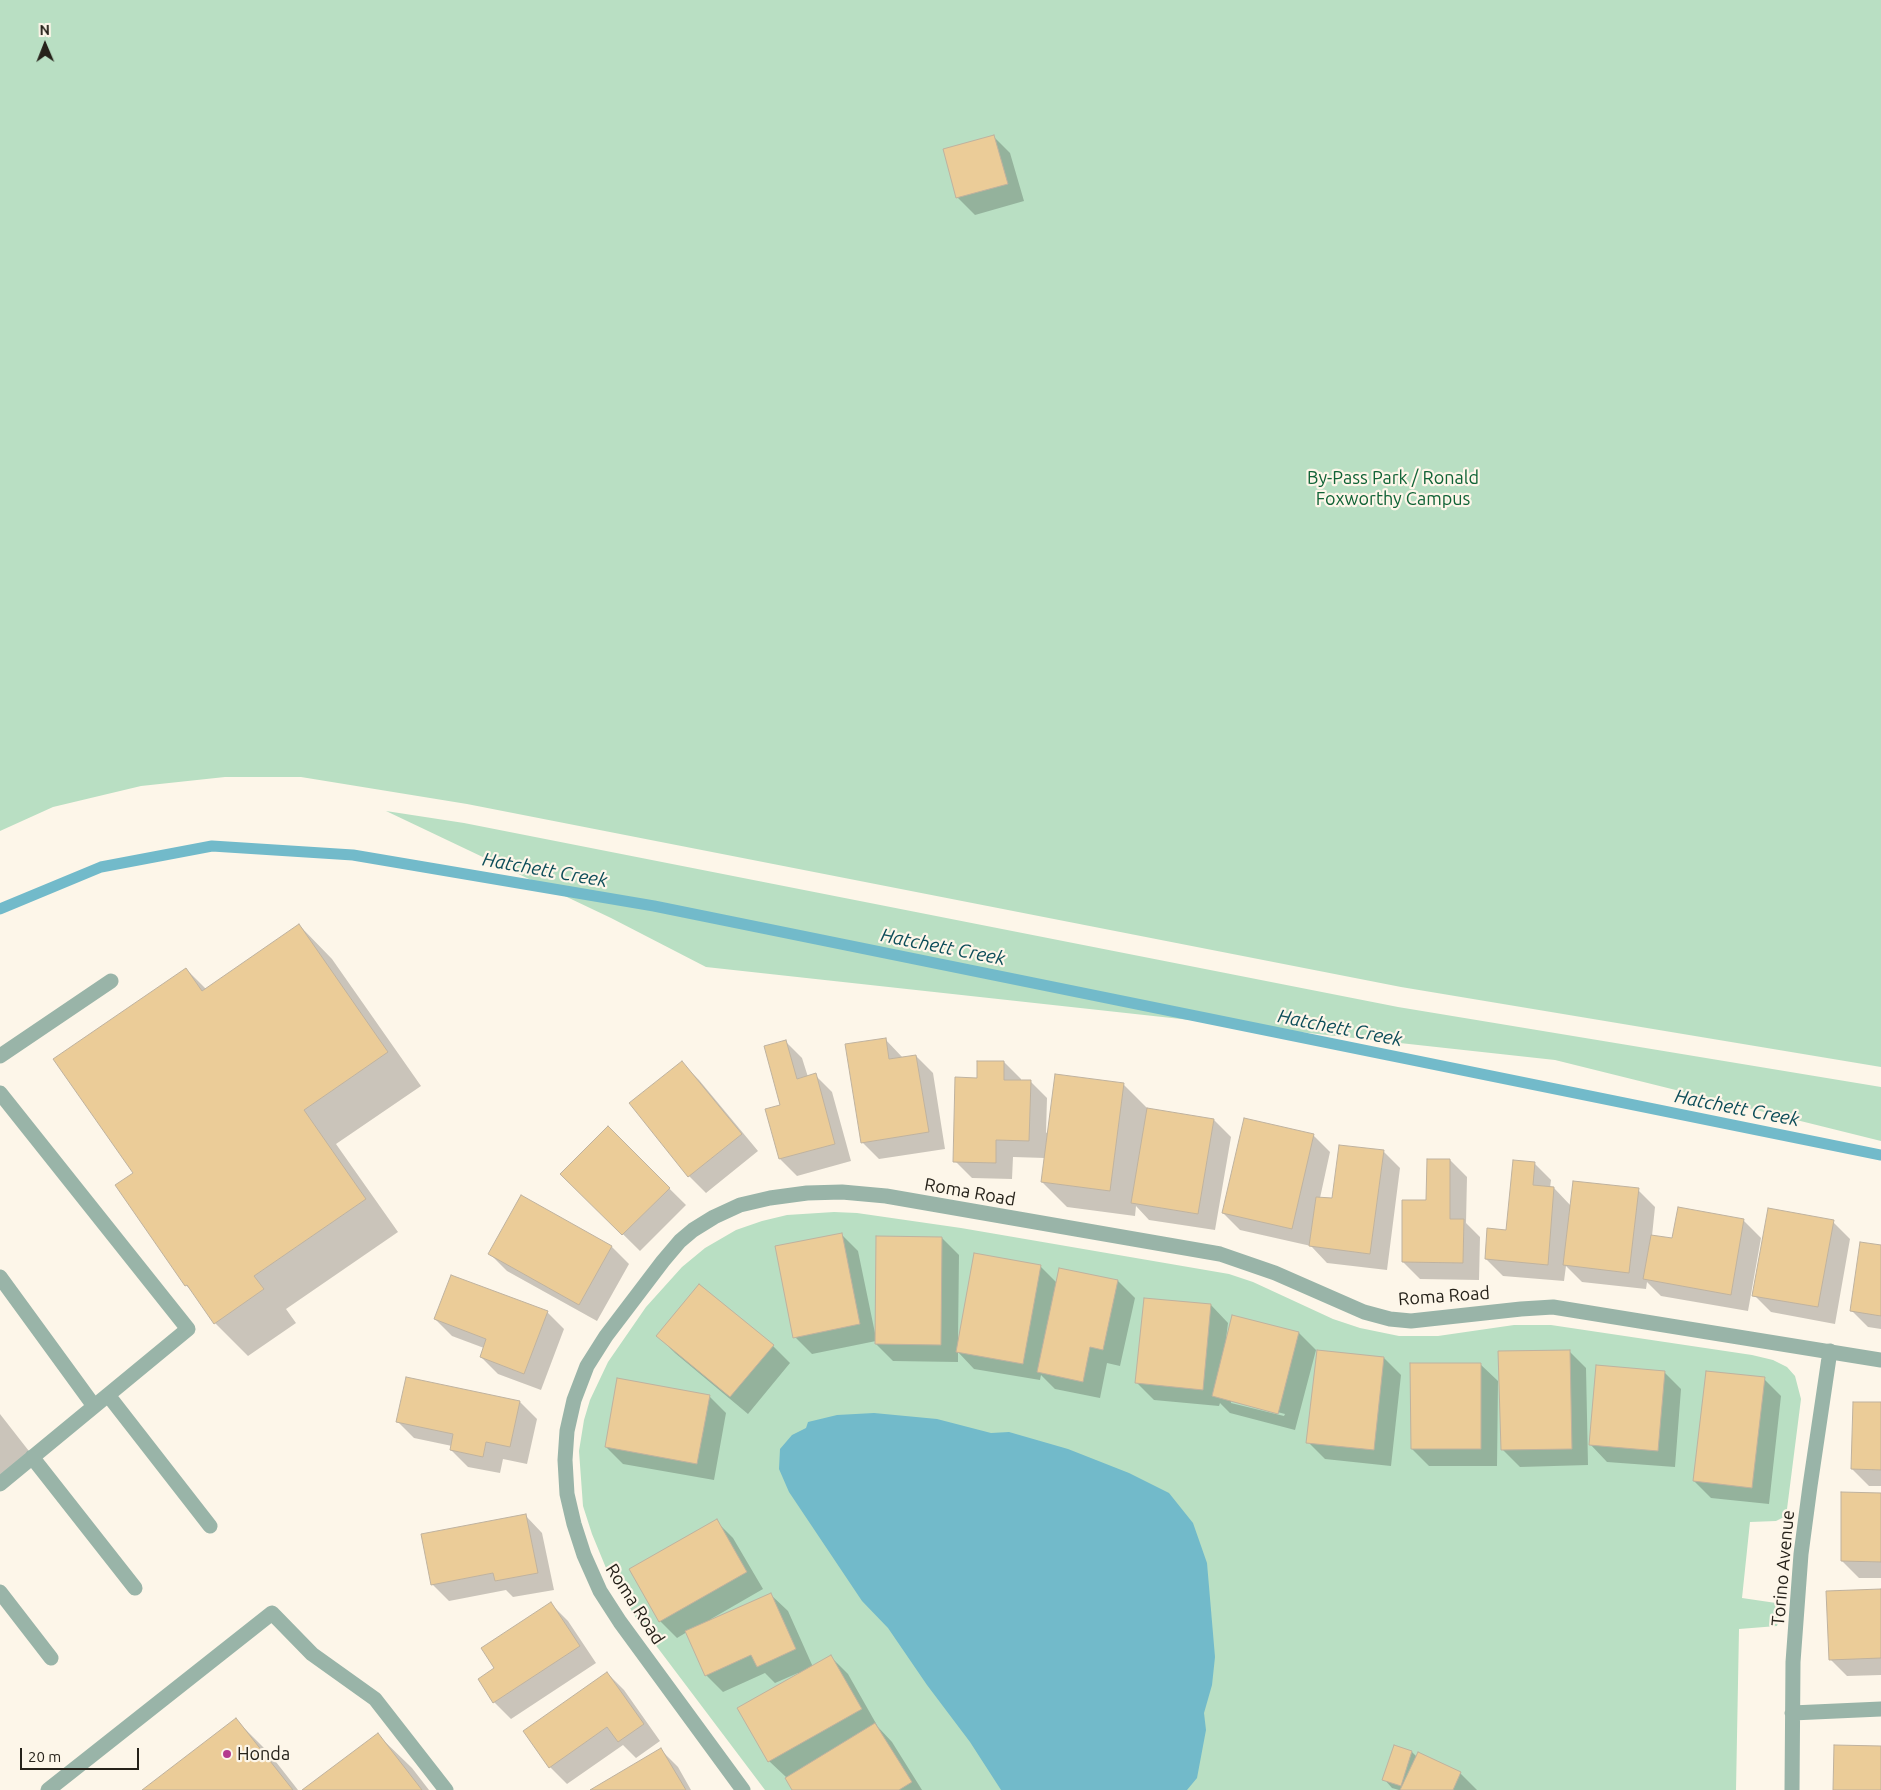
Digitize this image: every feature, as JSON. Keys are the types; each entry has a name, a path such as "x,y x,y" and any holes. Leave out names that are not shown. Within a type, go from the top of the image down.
{"street":[{"path":"0,1056 110,981"},
{"path":"0,1093 188,1329 0,1484"},
{"name":"Roma Road","path":"744,1790 620,1622 600,1591 584,1555 574,1524 567,1494 565,1460 567,1431 574,1400 587,1366 606,1336 680,1241 714,1217 740,1205 770,1198 807,1193 842,1192 886,1196 1220,1254 1275,1273 1364,1312 1390,1319 1411,1321 1553,1307 1881,1360"},
{"path":"0,1277 94,1406"},
{"name":"Torino Avenue","path":"1792,1790 1794,1645 1810,1486 1830,1351"},
{"path":"108,1394 210,1526"},
{"path":"32,1457 135,1588"},
{"path":"0,1592 51,1658"},
{"path":"48,1790 272,1613 312,1654 376,1700 446,1790"},
{"path":"1792,1713 1881,1709"}],"green space":[{"name":"By-Pass Park / Ronald Foxworthy Campus","path":"0,0 1881,0 1881,1067 1401,987 467,804 301,777 225,777 141,786 53,807 0,831"},
{"path":"386,811 464,823 1398,1007 1881,1087 1881,1141 1555,1060 706,967 611,918"},
{"path":"834,1212 857,1213 961,1228 1229,1274 1253,1282 1333,1319 1360,1328 1399,1336 1438,1336 1514,1325 1551,1325 1752,1355 1773,1360 1787,1367 1795,1376 1801,1399 1787,1509 1784,1517 1776,1521 1750,1522 1742,1598 1776,1603 1780,1609 1780,1616 1777,1626 1739,1629 1736,1790 765,1790 639,1623 606,1568 583,1506 579,1451 584,1420 590,1400 608,1362 646,1307 682,1267 705,1248 736,1230 787,1215"}],"water":[{"path":"874,1413 937,1419 991,1433 1009,1432 1068,1449 1129,1473 1169,1493 1193,1523 1207,1563 1215,1657 1212,1685 1204,1713 1206,1730 1197,1778 1187,1790 1001,1790 970,1742 927,1685 888,1628 862,1601 789,1492 779,1469 780,1449 792,1435 806,1428 808,1422 837,1415"}],"building":[{"path":"994,135 1008,184 956,198 943,149"},
{"path":"299,924 388,1052 304,1110 366,1199 254,1276 264,1289 214,1324 187,1285 185,1286 115,1185 133,1173 53,1059 186,968 202,991"},
{"path":"886,1038 889,1059 916,1055 929,1132 861,1143 845,1044"},
{"path":"786,1040 797,1079 816,1073 835,1144 779,1159 765,1109 780,1105 764,1046"},
{"path":"682,1061 742,1134 688,1177 629,1103"},
{"path":"977,1061 1004,1061 1004,1080 1031,1080 1029,1141 996,1140 996,1163 953,1162 955,1077 977,1078"},
{"path":"1055,1074 1124,1083 1110,1191 1041,1182"},
{"path":"1147,1108 1214,1119 1198,1214 1131,1203"},
{"path":"1244,1118 1314,1134 1292,1229 1222,1213"},
{"path":"608,1126 670,1188 622,1235 560,1174"},
{"path":"1339,1145 1384,1150 1370,1254 1309,1246 1316,1197 1332,1198"},
{"path":"1427,1159 1450,1159 1450,1219 1464,1219 1463,1263 1402,1262 1402,1200 1426,1200"},
{"path":"1513,1160 1535,1162 1533,1185 1554,1187 1548,1265 1485,1259 1487,1228 1506,1230"},
{"path":"1573,1181 1639,1188 1629,1273 1563,1265"},
{"path":"521,1195 612,1246 579,1305 488,1254"},
{"path":"1678,1207 1744,1219 1731,1295 1643,1279 1651,1235 1672,1238"},
{"path":"1768,1208 1834,1220 1818,1307 1752,1296"},
{"path":"842,1233 860,1324 793,1338 775,1246"},
{"path":"876,1236 942,1237 941,1345 875,1344"},
{"path":"1860,1242 1881,1245 1881,1316 1850,1311"},
{"path":"974,1253 1041,1265 1023,1364 956,1352"},
{"path":"1059,1268 1118,1280 1103,1350 1090,1347 1083,1382 1037,1372"},
{"path":"451,1275 548,1311 524,1374 480,1357 486,1339 434,1319"},
{"path":"699,1284 774,1345 730,1397 656,1336"},
{"path":"1144,1298 1211,1304 1203,1390 1135,1383"},
{"path":"1232,1315 1299,1332 1278,1414 1212,1396"},
{"path":"1317,1350 1384,1357 1374,1450 1306,1443"},
{"path":"1570,1350 1572,1449 1501,1450 1498,1351"},
{"path":"1410,1363 1481,1363 1481,1449 1411,1449"},
{"path":"1596,1365 1665,1371 1658,1451 1589,1445"},
{"path":"1706,1371 1765,1377 1752,1488 1693,1481"},
{"path":"406,1377 520,1401 510,1447 486,1442 483,1457 450,1450 453,1434 396,1422"},
{"path":"617,1378 710,1395 697,1464 605,1447"},
{"path":"1853,1402 1881,1402 1881,1470 1851,1469"},
{"path":"1841,1492 1881,1493 1881,1562 1841,1561"},
{"path":"526,1514 538,1573 495,1581 493,1573 431,1585 421,1534"},
{"path":"717,1519 747,1572 659,1622 629,1569"},
{"path":"1881,1589 1881,1658 1829,1660 1826,1591"},
{"path":"771,1593 796,1649 757,1667 751,1655 705,1676 685,1631"},
{"path":"551,1602 580,1646 493,1703 478,1679 494,1668 481,1648"},
{"path":"831,1655 862,1709 768,1762 737,1708"},
{"path":"607,1672 644,1724 618,1742 607,1727 549,1768 523,1731"},
{"name":"Honda","path":"236,1718 293,1790 142,1790"},
{"path":"875,1723 912,1782 899,1790 792,1790 785,1778"},
{"name":"Honda","path":"378,1733 422,1790 302,1790"},
{"path":"1394,1745 1412,1751 1401,1786 1382,1780"},
{"path":"1834,1745 1881,1746 1881,1790 1833,1790"},
{"path":"661,1748 686,1790 590,1790"},
{"path":"1418,1752 1461,1772 1453,1790 1400,1790"}],"waterway":[{"name":"Hatchett Creek","path":"0,909 101,867 212,846 353,855 654,906 1881,1155"}],"place":[{"name":"Honda","path":"227,1754"}]}
